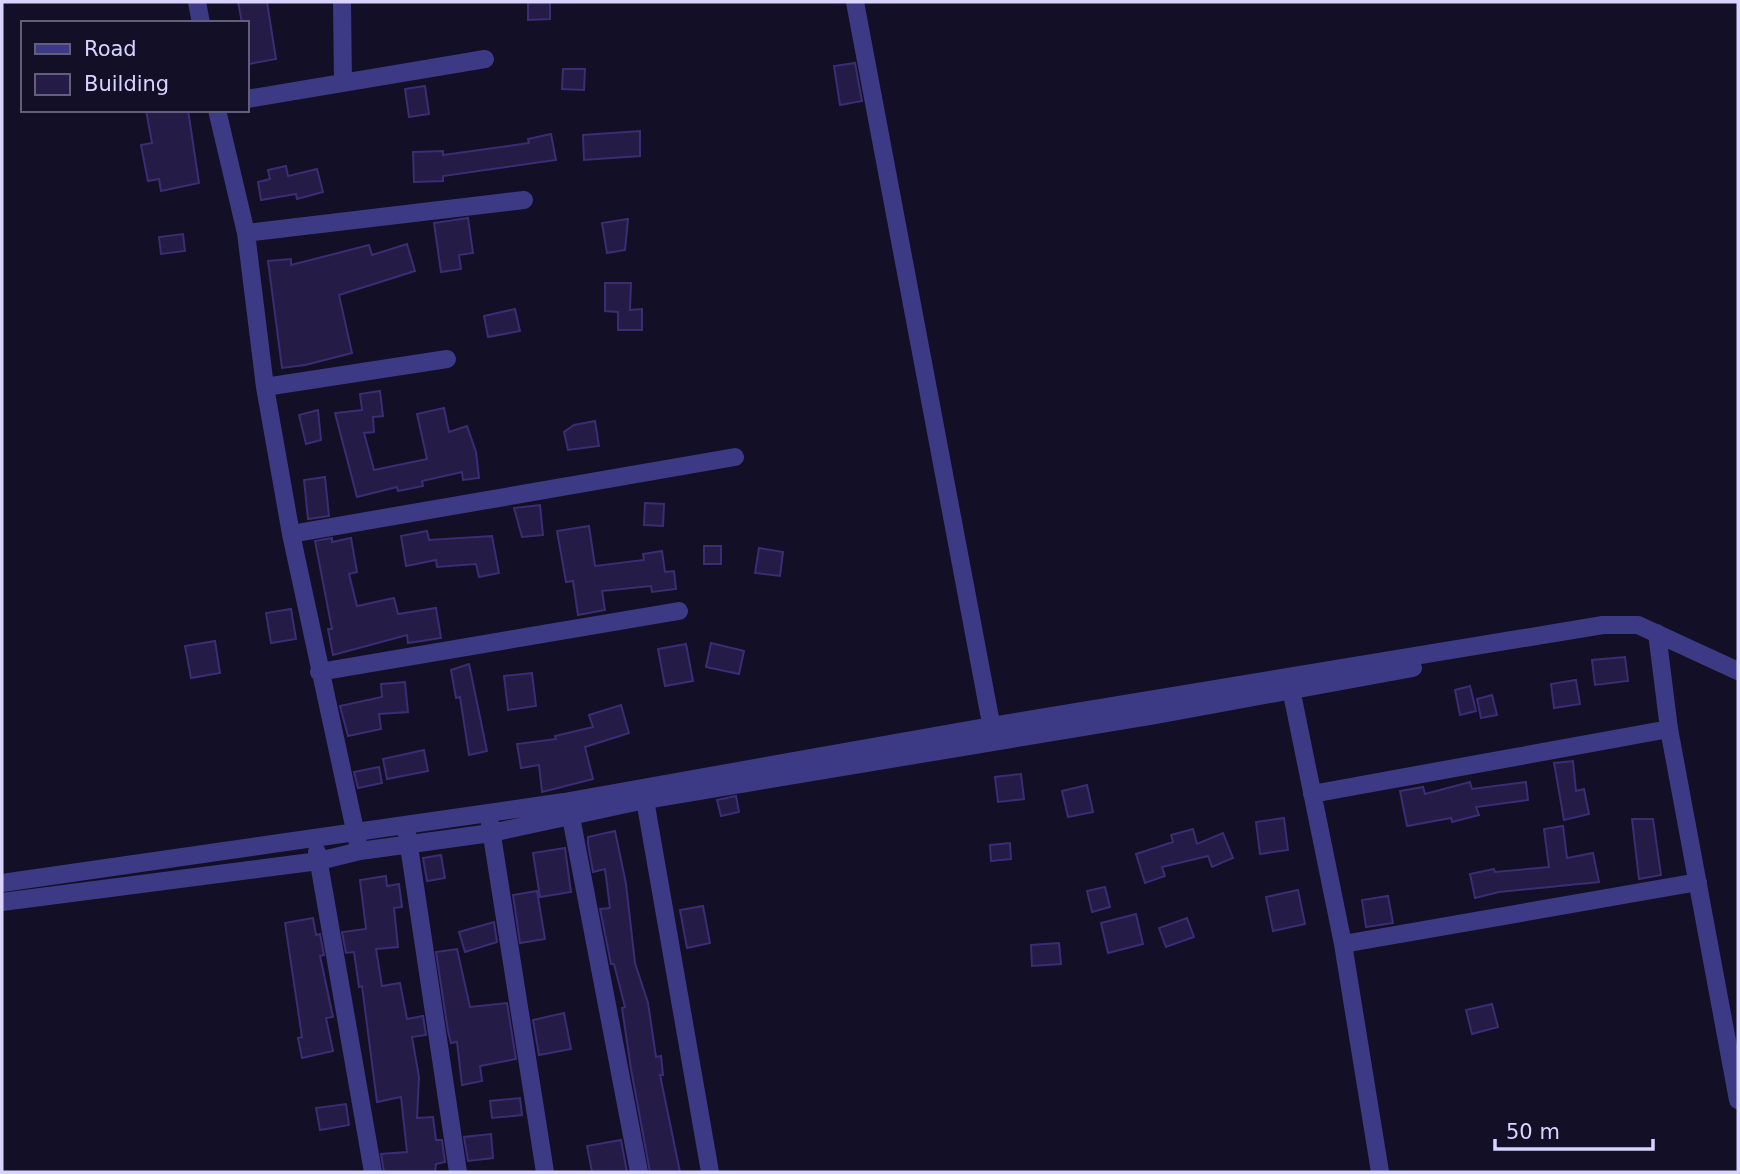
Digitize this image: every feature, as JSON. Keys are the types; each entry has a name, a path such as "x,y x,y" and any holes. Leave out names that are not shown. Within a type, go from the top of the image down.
{"street":[{"path":"197,2 201,21"},
{"path":"342,2 344,82"},
{"path":"855,2 993,733"},
{"path":"248,99 485,59"},
{"path":"217,112 246,233 265,387 291,534 358,842"},
{"path":"246,233 524,200"},
{"path":"265,387 447,359"},
{"path":"291,534 735,457"},
{"path":"320,672 679,611"},
{"path":"2,902 318,861 358,842 406,825 993,733 1618,625 1638,625 1738,671"},
{"path":"1657,633 1669,729 1738,1100"},
{"path":"1290,683 1343,944 1380,1172"},
{"path":"1312,794 1669,729"},
{"path":"2,883 315,840 410,844 491,832 993,733"},
{"path":"645,800 710,1172"},
{"path":"489,812 545,1172"},
{"path":"571,817 639,1172"},
{"path":"406,825 458,1172"},
{"path":"315,840 373,1172"},
{"path":"1343,944 1698,882"}],"building":[{"path":"238,2 267,2 276,59 249,64 248,21 242,21"},
{"path":"528,2 550,2 550,19 528,20"},
{"path":"855,63 862,101 840,105 834,66"},
{"path":"563,69 585,69 584,90 562,89"},
{"path":"425,86 429,114 409,117 405,89"},
{"path":"146,112 188,112 199,183 161,191 159,179 148,181 141,145 152,143"},
{"path":"640,131 640,156 584,160 583,135"},
{"path":"551,134 556,160 443,176 443,181 414,182 413,152 443,151 443,155 529,143 528,139"},
{"path":"286,166 288,176 317,169 323,192 297,199 296,194 261,200 258,182 270,179 268,170"},
{"path":"468,218 473,253 459,255 461,269 441,272 434,223"},
{"path":"628,219 625,250 607,253 602,223"},
{"path":"183,234 185,251 161,254 159,237"},
{"path":"407,244 415,271 339,295 352,353 282,368 268,261 291,259 291,265 369,245 372,255"},
{"path":"605,283 631,283 630,310 642,309 642,330 618,330 618,312 605,311"},
{"path":"515,309 520,331 488,337 484,316"},
{"path":"380,391 383,416 373,417 374,432 364,433 374,470 427,459 417,414 444,408 449,432 467,426 476,452 479,478 463,480 462,472 422,481 423,486 398,491 397,487 357,497 335,413 362,410 360,394"},
{"path":"318,410 321,440 306,444 299,415"},
{"path":"595,421 599,446 568,450 564,432 574,425"},
{"path":"325,477 329,516 308,519 304,480"},
{"path":"645,503 664,504 663,526 644,525"},
{"path":"540,505 543,535 522,537 514,508"},
{"path":"589,526 595,566 644,560 643,554 662,551 665,572 674,571 676,589 652,592 651,586 602,591 605,610 578,615 573,581 566,582 557,531"},
{"path":"427,531 429,540 492,536 499,573 479,577 476,564 437,567 436,560 406,566 401,536"},
{"path":"332,538 332,542 351,538 357,572 349,574 357,606 394,598 398,614 436,608 441,638 408,643 407,635 333,655 328,629 332,629 315,541"},
{"path":"704,546 721,546 721,564 704,564"},
{"path":"759,548 783,552 780,576 755,573"},
{"path":"291,609 296,639 271,643 266,613"},
{"path":"215,641 220,673 191,678 185,646"},
{"path":"711,643 744,651 739,674 706,667"},
{"path":"686,644 693,681 665,686 658,649"},
{"path":"1625,657 1628,681 1595,685 1592,660"},
{"path":"469,664 487,751 469,755 460,697 456,698 451,670"},
{"path":"532,673 536,706 508,710 504,676"},
{"path":"1576,680 1580,704 1554,708 1551,684"},
{"path":"405,682 408,712 379,714 381,729 348,736 340,706 382,697 381,684"},
{"path":"1470,686 1476,711 1460,715 1455,690"},
{"path":"1492,695 1497,715 1481,718 1477,699"},
{"path":"621,705 629,733 585,747 593,779 542,792 539,765 521,768 517,744 556,739 555,736 593,727 589,715"},
{"path":"424,750 428,771 387,779 383,759"},
{"path":"1573,761 1576,791 1584,789 1589,814 1564,820 1554,763"},
{"path":"379,767 382,783 358,788 354,772"},
{"path":"1021,774 1024,799 998,802 995,777"},
{"path":"1470,782 1472,789 1526,782 1528,800 1476,807 1479,815 1452,822 1451,818 1407,826 1400,791 1423,787 1425,794"},
{"path":"1087,785 1093,812 1068,817 1062,791"},
{"path":"736,796 739,812 721,816 717,800"},
{"path":"1284,818 1288,850 1260,854 1256,822"},
{"path":"1632,819 1653,819 1661,875 1639,879"},
{"path":"1563,826 1567,858 1593,853 1599,882 1499,892 1475,898 1470,874 1494,869 1495,872 1549,867 1544,829"},
{"path":"1193,829 1197,844 1223,833 1233,858 1212,867 1208,856 1162,867 1165,876 1145,883 1136,854 1173,842 1171,835"},
{"path":"615,831 626,884 635,963 648,1003 656,1057 661,1056 663,1075 660,1075 680,1172 650,1172 631,1069 622,1008 625,1007 614,964 611,964 600,909 610,908 605,869 593,872 588,844 588,837"},
{"path":"1010,843 1011,859 991,861 990,845"},
{"path":"565,848 571,892 540,897 533,853"},
{"path":"441,855 445,878 427,881 423,858"},
{"path":"386,876 387,886 399,884 402,907 394,908 398,947 376,949 382,986 400,983 407,1019 423,1016 426,1035 412,1037 419,1077 417,1118 433,1117 436,1140 442,1140 445,1162 436,1164 435,1172 384,1172 381,1154 407,1152 401,1097 377,1102 362,986 359,987 354,952 346,953 342,932 366,929 360,880"},
{"path":"1105,887 1110,907 1092,912 1087,891"},
{"path":"1298,890 1305,924 1273,931 1266,897"},
{"path":"537,891 545,939 520,943 513,895"},
{"path":"1388,896 1393,923 1366,927 1362,900"},
{"path":"703,906 710,943 687,948 680,910"},
{"path":"1136,914 1143,944 1108,953 1101,923"},
{"path":"313,918 316,935 320,934 324,955 320,956 333,1017 326,1018 333,1051 302,1058 298,1038 302,1037 285,923"},
{"path":"1187,918 1194,937 1166,947 1159,928"},
{"path":"494,922 497,942 465,952 459,932"},
{"path":"1059,943 1061,964 1032,966 1031,945"},
{"path":"457,949 470,1007 507,1003 516,1059 480,1066 482,1081 462,1085 457,1042 451,1043 448,1031 436,952"},
{"path":"1492,1004 1498,1027 1472,1034 1466,1010"},
{"path":"564,1013 571,1049 539,1055 533,1020"},
{"path":"520,1098 522,1115 492,1118 490,1101"},
{"path":"346,1104 349,1125 320,1130 316,1108"},
{"path":"491,1134 493,1158 468,1161 464,1137"},
{"path":"621,1140 627,1172 592,1172 587,1146"}]}
